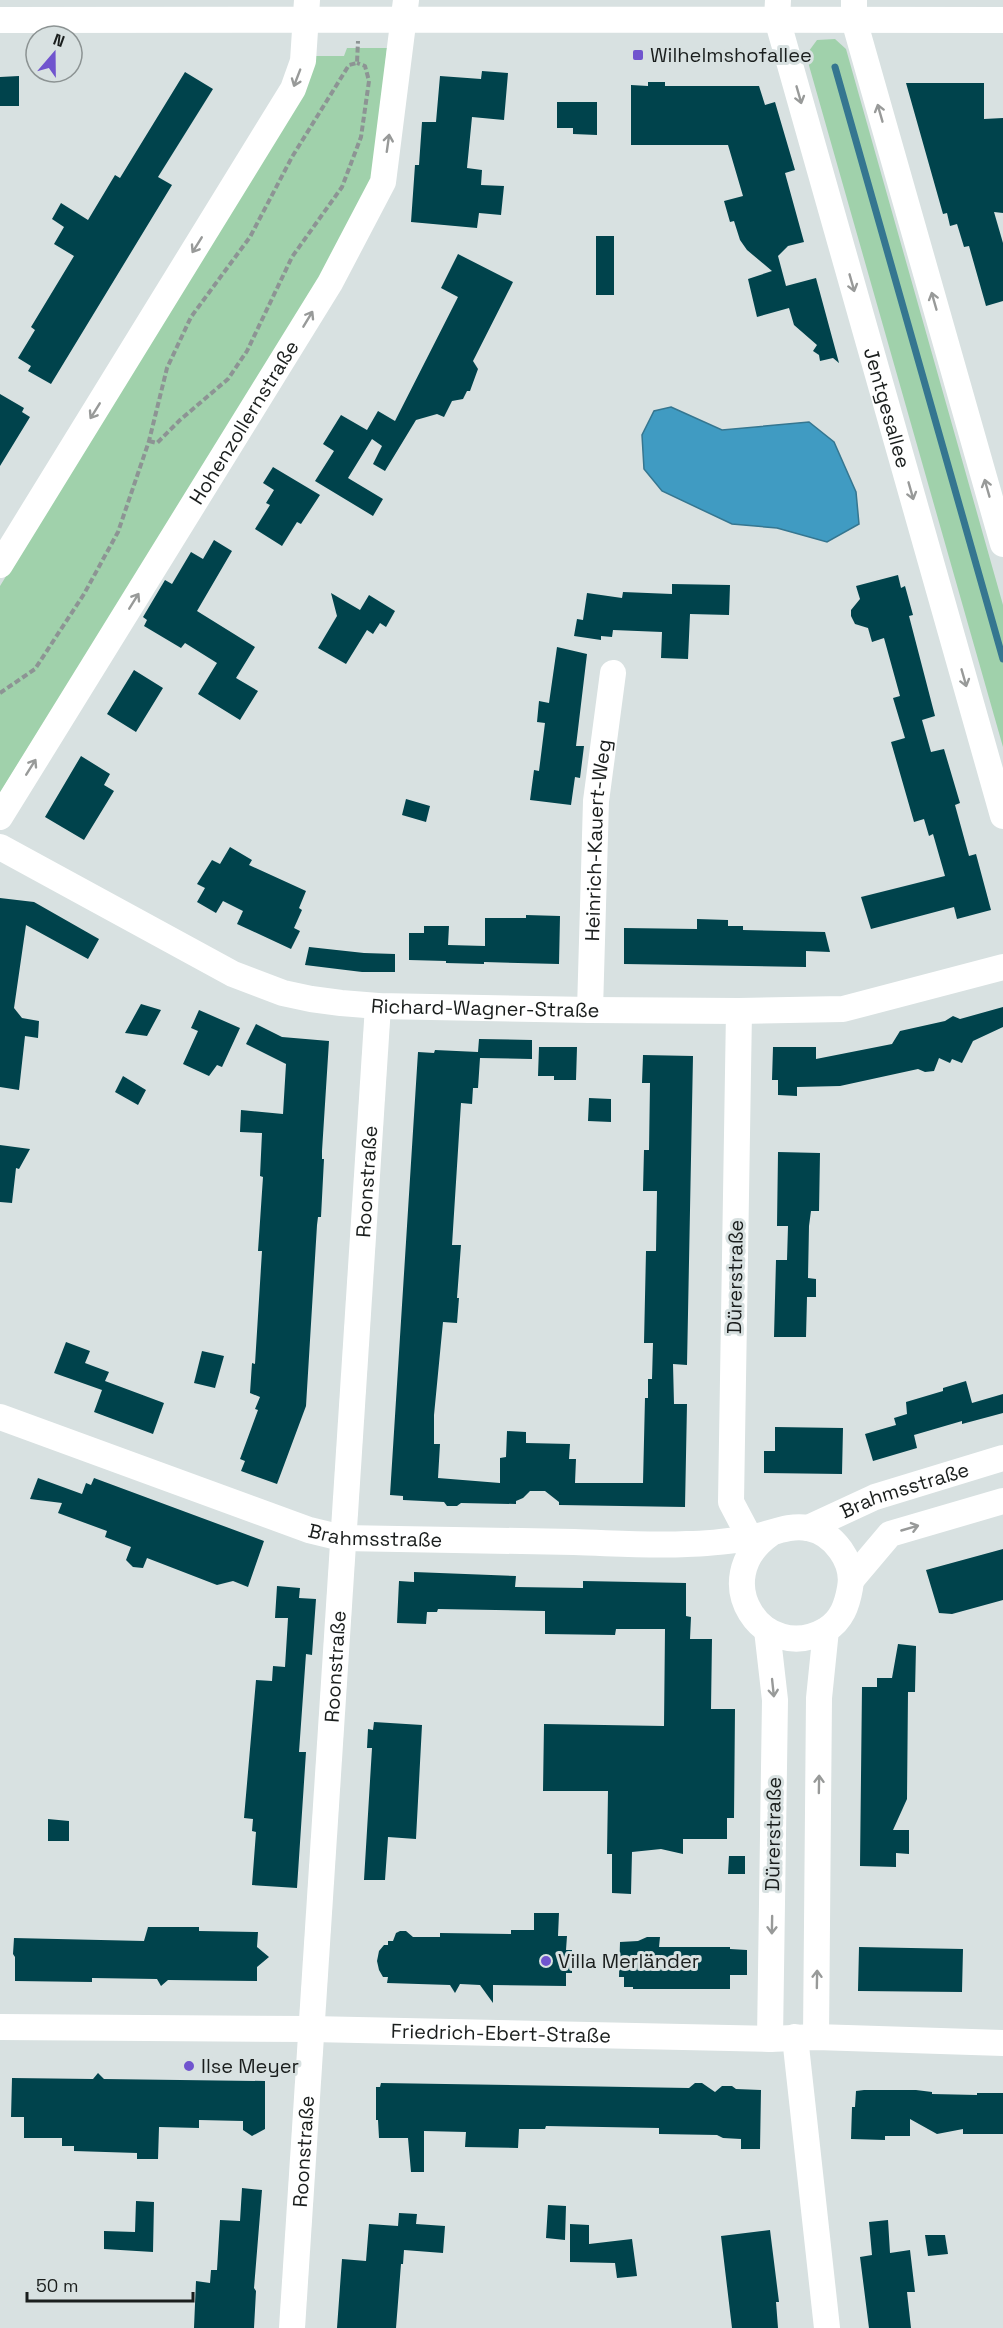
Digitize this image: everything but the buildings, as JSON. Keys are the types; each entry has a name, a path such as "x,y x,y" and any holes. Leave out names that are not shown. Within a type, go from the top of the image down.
{"street":[{"path":"0,20 306,10 358,20 406,10 778,9 854,10 1003,21"},
{"name":"Jentgesallee","path":"778,9 1003,816"},
{"path":"0,565 293,89 303,61 306,10"},
{"name":"Hohenzollernstraße","path":"0,816 330,283 383,182 406,10"},
{"path":"854,10 1003,544"},
{"name":"Heinrich-Kauert-Weg","path":"590,1010 596,801 614,673"},
{"name":"Richard-Wagner-Straße","path":"0,847 233,974 261,986 311,999 378,1006 590,1010 843,1009 1003,967"},
{"name":"Roonstraße","path":"292,2328 378,1006"},
{"name":"Dürerstraße","path":"739,1011 731,1502 760,1536"},
{"name":"Brahmsstraße","path":"0,1417 297,1526 342,1538 688,1544 760,1536"},
{"name":"Brahmsstraße","path":"808,1528 875,1497 1003,1458"},
{"name":"Brahmsstraße","path":"852,1579 890,1534 1003,1501"},
{"path":"786,1528 808,1528 829,1537 847,1558 852,1579 847,1606 840,1617 826,1629 802,1638 785,1637 767,1630 754,1619 744,1602 741,1578 747,1556 759,1541 760,1536 786,1528"},
{"name":"Dürerstraße","path":"794,2038 826,1629"},
{"name":"Dürerstraße","path":"767,1630 775,1700 794,2038 826,2328"},
{"name":"Friedrich-Ebert-Straße","path":"0,2028 311,2030 1003,2043"}],"path":[{"path":"357,63 358,20"},
{"path":"0,693 35,669 84,594 118,532 150,441 167,368 191,317 250,237 292,157 333,88 349,65 357,63 365,66 369,81 361,137 342,187 292,257 247,351 228,379 157,443 150,441"}],"green space":[{"path":"835,39 846,49 1003,605 1003,747 806,55 817,40"},
{"path":"347,48 387,48 373,179 314,289 0,793 0,586 263,160 311,56 344,56"}],"water":[{"path":"671,407 722,430 809,422 834,442 856,492 859,524 827,542 777,528 732,524 662,491 644,469 642,435 654,411"}],"waterway":[{"path":"835,67 1003,659"}],"place":[{"name":"Wilhelmshofallee","path":"638,55"},
{"name":"Villa Merländer","path":"546,1961"},
{"name":"Ilse Meyer","path":"189,2066"}]}
